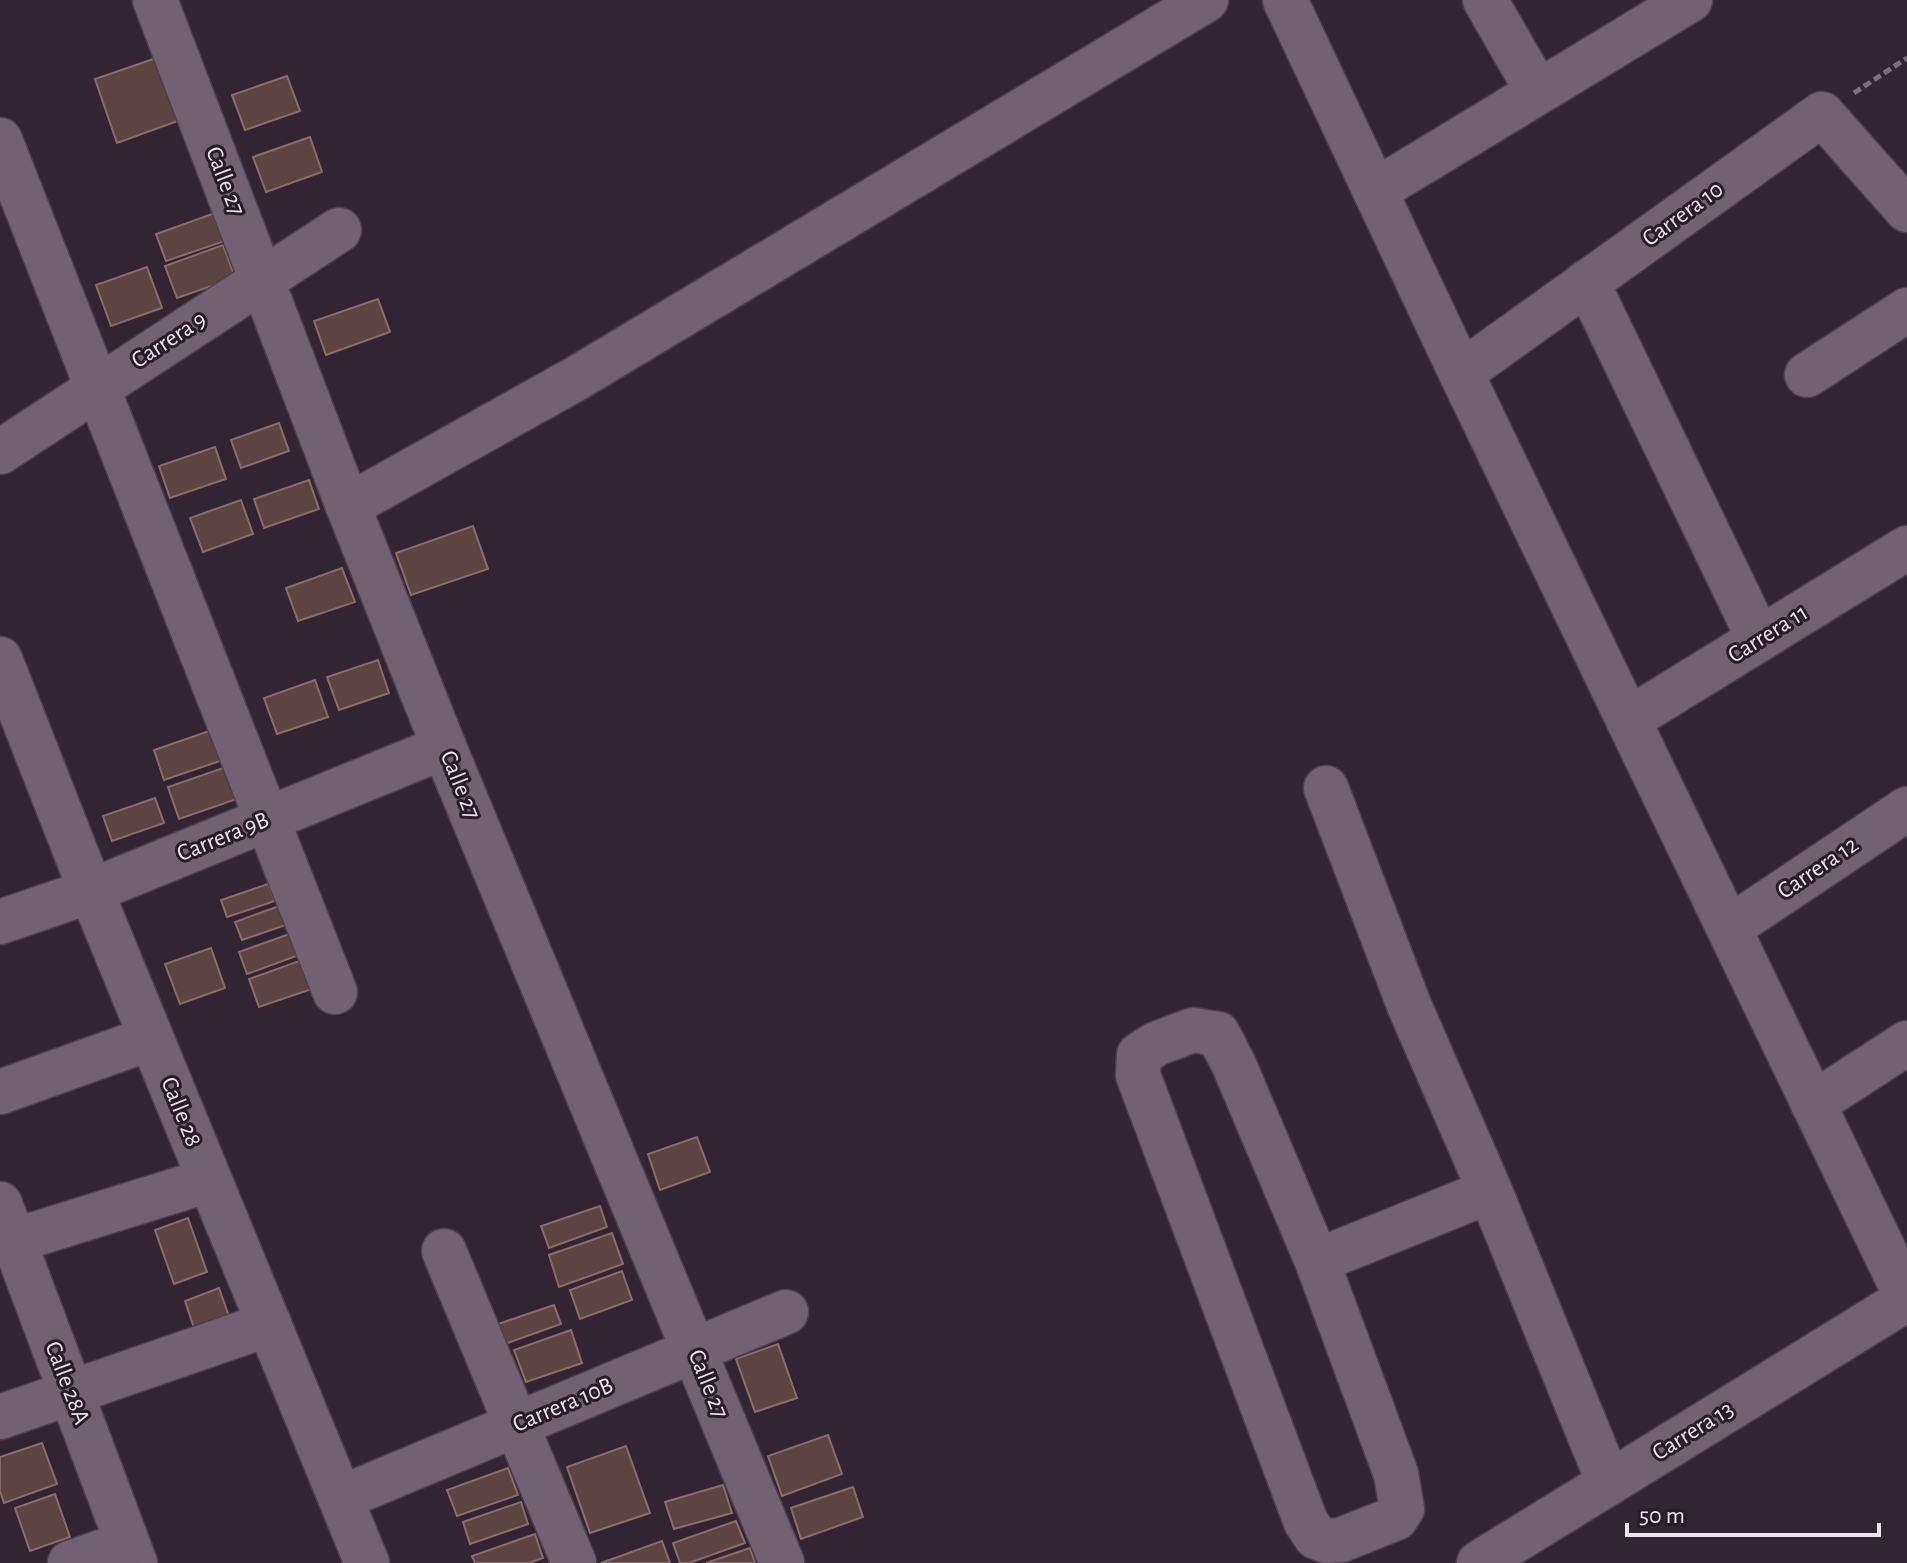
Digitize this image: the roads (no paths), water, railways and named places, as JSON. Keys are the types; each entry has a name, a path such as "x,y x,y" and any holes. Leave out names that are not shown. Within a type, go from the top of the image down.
{"street":[{"name":"Calle 27","path":"155,0 348,506 444,747 782,1563"},
{"path":"348,506 577,378 1206,0"},
{"path":"1285,0 1461,373 1907,1298"},
{"path":"1485,0 1538,92"},
{"path":"1375,191 1538,92 1672,5"},
{"name":"Carrera 10","path":"1461,373 1822,114 1907,210"},
{"path":"0,140 335,992"},
{"name":"Carrera 9","path":"0,452 339,230"},
{"path":"1587,282 1759,639"},
{"path":"1807,375 1907,310"},
{"name":"Carrera 11","path":"1628,720 1907,548"},
{"name":"Calle 28","path":"0,659 91,891 367,1563"},
{"name":"Carrera 9B","path":"0,922 91,891 444,747"},
{"path":"1326,788 1409,1005 1490,1191 1609,1483"},
{"name":"Carrera 12","path":"1729,928 1907,809"},
{"path":"1193,1030 1218,1034 1317,1261 1396,1474 1402,1509 1396,1518 1341,1540 1327,1541 1316,1537 1306,1522 1138,1075 1139,1055 1156,1044 1193,1030"},
{"path":"0,1092 151,1038"},
{"path":"1813,1104 1907,1043"},
{"path":"5,1230 209,1180"},
{"path":"1317,1261 1490,1191"},
{"name":"Calle 28A","path":"5,1230 71,1392 131,1553"},
{"path":"444,1251 574,1563"},
{"name":"Carrera 13","path":"1479,1563 1907,1298"},
{"name":"Carrera 10B","path":"341,1498 786,1312"},
{"path":"0,1417 269,1324"},
{"path":"70,1563 131,1553"}]}
